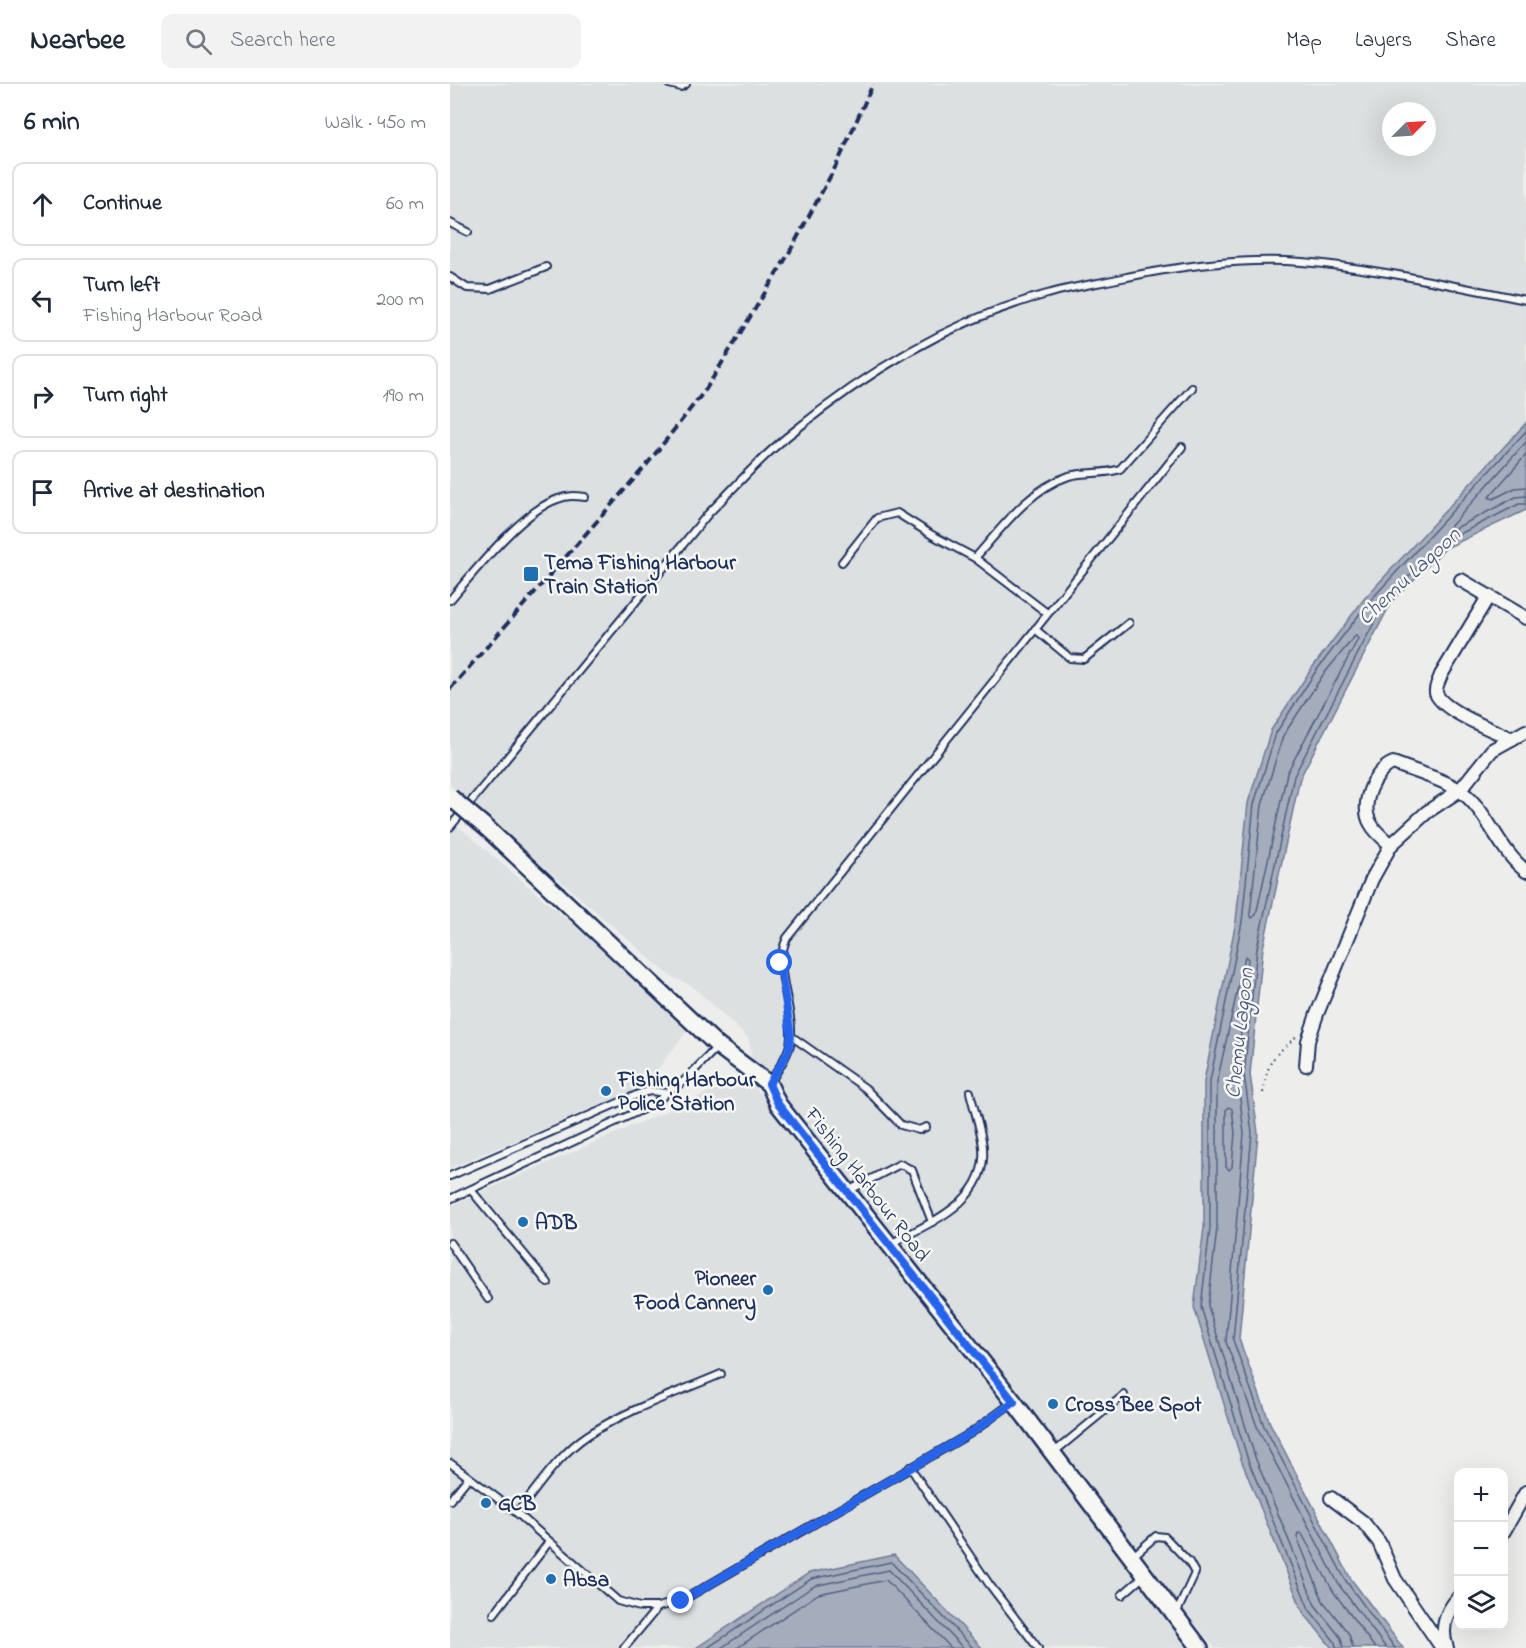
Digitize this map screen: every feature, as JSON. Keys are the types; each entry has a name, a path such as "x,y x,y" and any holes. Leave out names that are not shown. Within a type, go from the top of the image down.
{"street":[{"path":"1461,580 1526,618"},
{"path":"1488,597 1441,675 1436,687 1437,695 1448,707 1512,739"},
{"path":"1306,1065 1308,1041 1317,1014 1372,879 1390,845 1427,812 1460,790 1492,750 1526,731"},
{"path":"1390,845 1371,825 1366,812 1376,776 1384,767 1393,763 1460,790 1479,809 1516,863 1526,871"},
{"name":"Fishing Harbour Road","path":"450,797 489,830 718,1046 769,1084 778,1104 1014,1402 1200,1648"},
{"path":"1508,1523 1526,1492"},
{"path":"1331,1498 1363,1522 1379,1542 1395,1579 1444,1648"},
{"path":"1444,1648 1443,1627 1454,1606"}],"lane":[{"path":"669,84 681,87 686,84"},
{"path":"450,223 468,232"},
{"path":"450,827 708,514 754,467 792,432 838,398 886,366 943,336 1000,309 1051,293 1165,270 1229,264 1311,263 1526,300"},
{"path":"450,277 467,288 490,289 546,267"},
{"path":"975,558 1027,501 1053,483 1071,476 1120,469 1192,388"},
{"path":"769,1084 788,1052 791,1036 780,963 782,949 787,938 1182,447"},
{"path":"450,600 532,513 557,499 573,496 585,497"},
{"path":"842,562 877,518 897,513 932,536 975,558 1047,612"},
{"path":"1035,629 1070,658 1077,659 1084,658 1129,623"},
{"path":"791,1036 866,1088 901,1125 919,1130 926,1127"},
{"path":"450,1199 642,1112 684,1081 718,1046"},
{"path":"450,1176 641,1094 651,1091 666,1093"},
{"path":"889,1245 932,1222 964,1200 974,1188 982,1165 983,1148 970,1092"},
{"path":"847,1192 900,1164 912,1170 932,1222"},
{"path":"471,1190 548,1282"},
{"path":"450,1243 488,1299"},
{"path":"517,1513 565,1455 587,1436 721,1374"},
{"path":"1053,1453 1124,1395"},
{"path":"450,1463 517,1513 618,1601 640,1608 658,1607 681,1601 971,1433 1014,1402"},
{"path":"910,1467 989,1584 1038,1648"},
{"path":"450,1500 468,1478"},
{"path":"1131,1558 1156,1536 1165,1537 1189,1562 1195,1573 1176,1615"},
{"path":"494,1614 549,1542"},
{"path":"1122,1594 1145,1575"},
{"path":"624,1648 658,1607"}],"path":[{"path":"1263,1093 1268,1065 1276,1052 1317,1014"}],"shaded area":[{"path":"450,84 1526,84 1526,423 1364,599 1312,668 1271,730 1248,803 1194,1307 1242,1462 1303,1612 1332,1648 1215,1648 1123,1534 752,1058 748,1038 692,986 670,976 450,785"},
{"path":"450,819 691,1026 645,1086 450,1168"},
{"path":"744,1077 763,1096 1057,1469 1193,1648 982,1648 894,1555 809,1573 696,1648 450,1648 450,1206"}],"water":[{"name":"Chemu Lagoon","path":"1526,423 1526,510 1446,548 1392,601 1300,778 1263,948 1250,1074 1258,1133 1239,1339 1270,1423 1351,1579 1403,1648 1332,1648 1303,1612 1242,1462 1194,1307 1204,1227 1204,1081 1236,921 1248,803 1271,730 1312,668 1364,599"},
{"path":"894,1555 982,1648 696,1648 809,1573"}],"railway":[{"path":"450,689 648,463 706,389 788,255 838,162 873,84"}],"place":[{"name":"Tema Fishing Harbour Train Station","path":"531,574"},
{"name":"Fishing Harbour Police Station","path":"606,1091"},
{"name":"ADB","path":"523,1222"},
{"name":"Pioneer Food Cannery","path":"768,1290"},
{"name":"Cross Bee Spot","path":"1053,1404"},
{"name":"GCB","path":"486,1503"},
{"name":"Absa","path":"551,1579"}],"route":[{"path":"681,1601 971,1433 1014,1402 778,1104 769,1084 788,1052 791,1036 780,963"}]}
